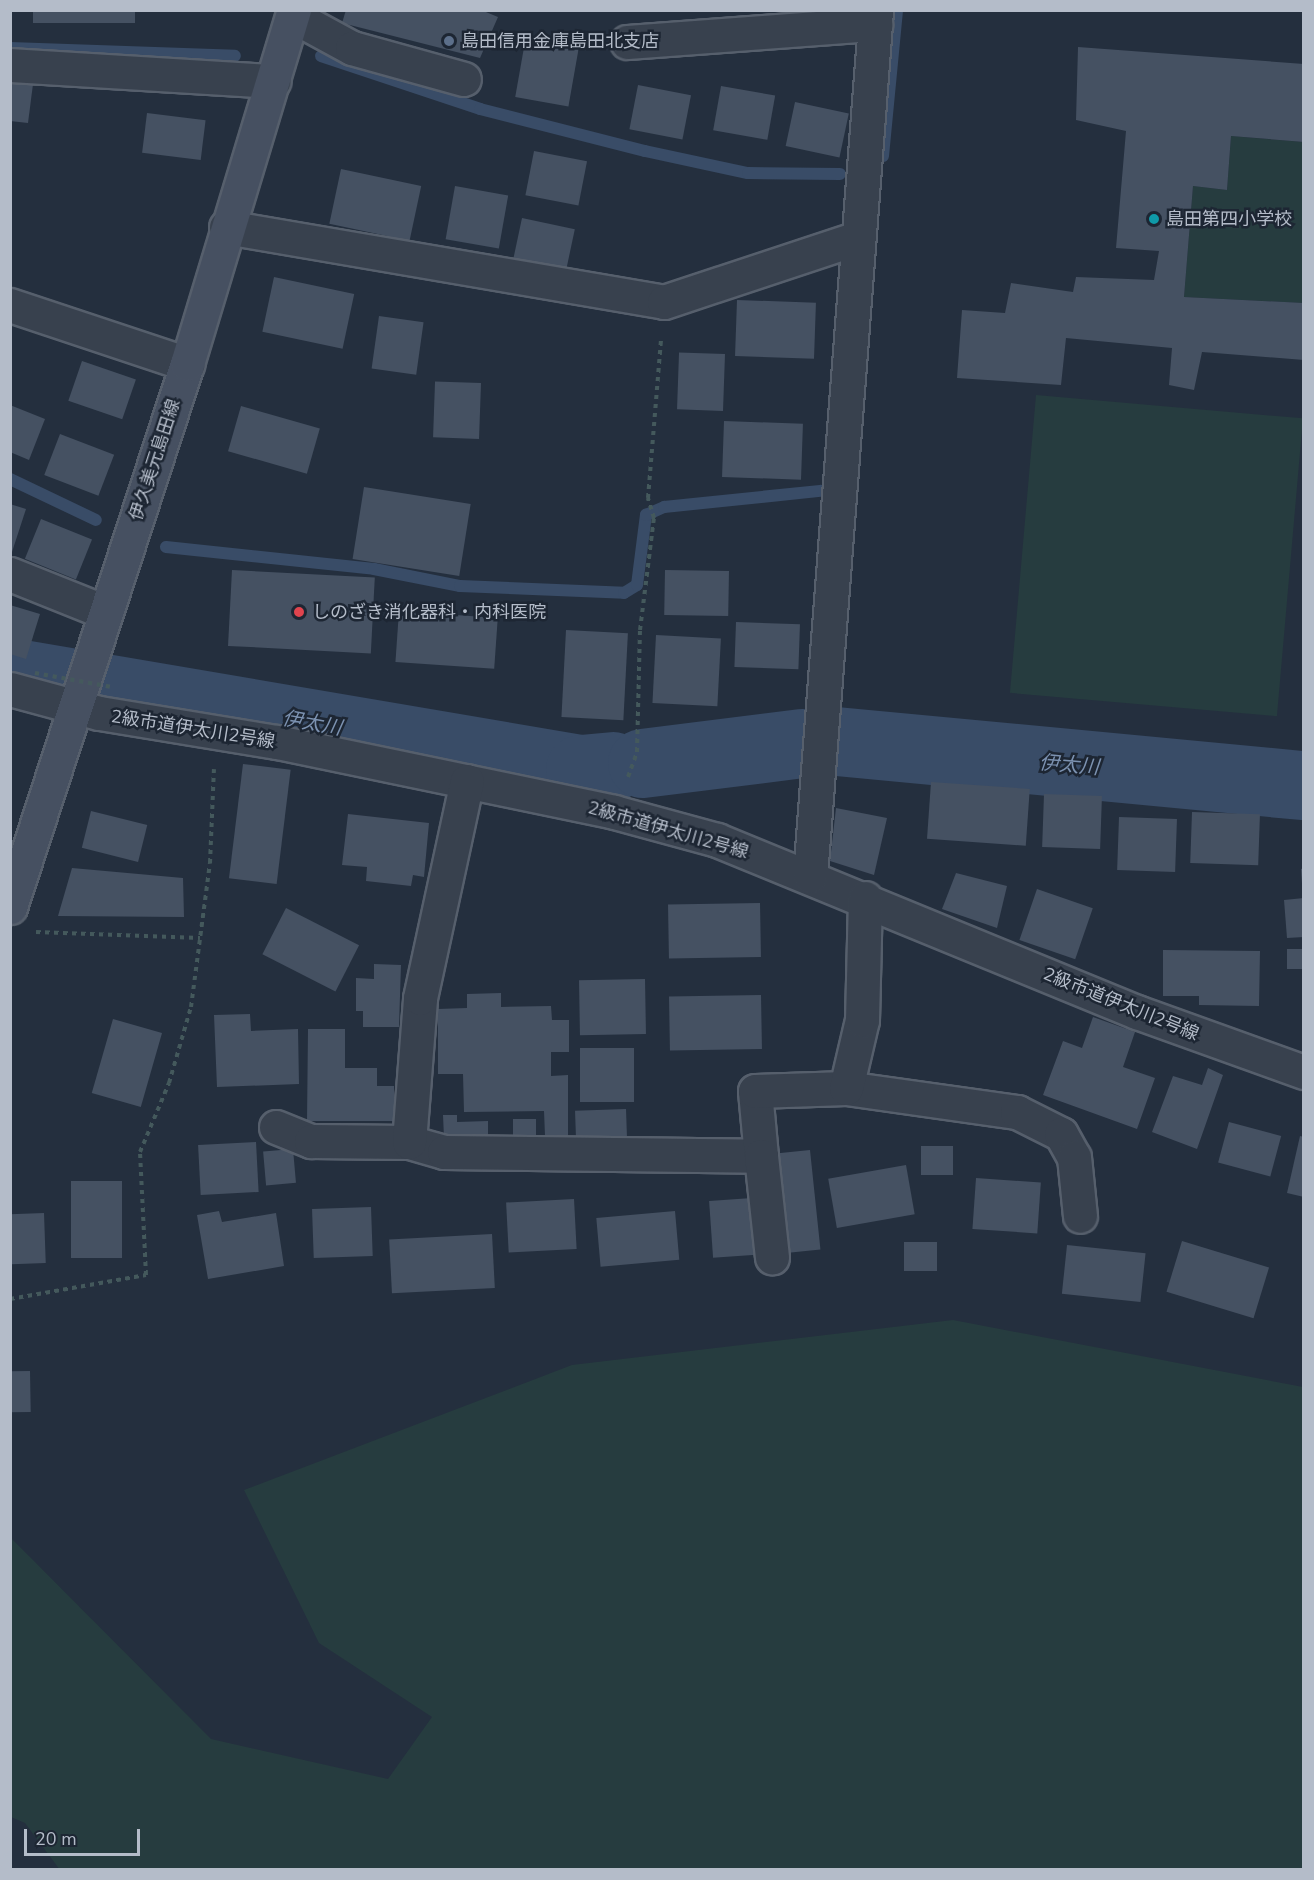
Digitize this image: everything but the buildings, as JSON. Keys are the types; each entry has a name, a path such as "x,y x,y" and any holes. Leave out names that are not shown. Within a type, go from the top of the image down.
{"main road":[{"name":"伊久美元島田線","path":"20,920 87,689 105,612 187,364 226,227 274,81 293,13"}],"street":[{"path":"293,13 352,48 464,80"},
{"path":"627,42 875,17 810,876"},
{"path":"10,65 274,81"},
{"path":"226,227 664,302 858,238"},
{"path":"10,305 187,364"},
{"path":"10,574 105,612"},
{"name":"2級市道伊太川2号線","path":"23,681 87,689 215,732 614,812 717,840 866,898 1137,1012 1304,1072"},
{"path":"409,1142 420,998 467,781"},
{"path":"846,1088 862,1020 866,898"},
{"path":"772,1257 755,1091 846,1088 1017,1112 1060,1134 1074,1156 1080,1216"},
{"path":"276,1127 311,1141 409,1142 444,1152 761,1156"}],"path":[{"path":"614,812 638,752 640,630 654,518 648,498 664,302"},
{"path":"23,681 87,689"},
{"path":"10,1299 146,1275 140,1152 169,1083 191,1007 210,863 215,732"},
{"path":"20,920 200,938"}],"green space":[{"path":"1231,136 1303,142 1303,303 1184,297 1193,186 1227,190"},
{"path":"1036,395 1303,418 1277,716 1010,693"},
{"path":"953,1320 1303,1387 1303,1869 60,1870 25,1823 11,1817 11,1538 211,1739 388,1779 432,1717 319,1643 244,1490 572,1365"}],"waterway":[{"path":"883,156 897,10"},
{"path":"10,48 235,56"},
{"path":"321,56 480,109 645,151 748,173 840,174"},
{"path":"10,479 96,520"},
{"path":"166,547 374,569 460,586 624,593 637,585 646,515 664,507 820,491"},
{"name":"伊太川","path":"10,672 580,769 613,766"},
{"name":"伊太川","path":"836,741 1304,785"},
{"name":"伊太川","path":"642,763 802,743"}],"place":[{"name":"島田信用金庫島田北支店","path":"449,41"},
{"name":"島田第四小学校","path":"1154,219"},
{"name":"しのざき消化器科・内科医院","path":"299,612"}]}
